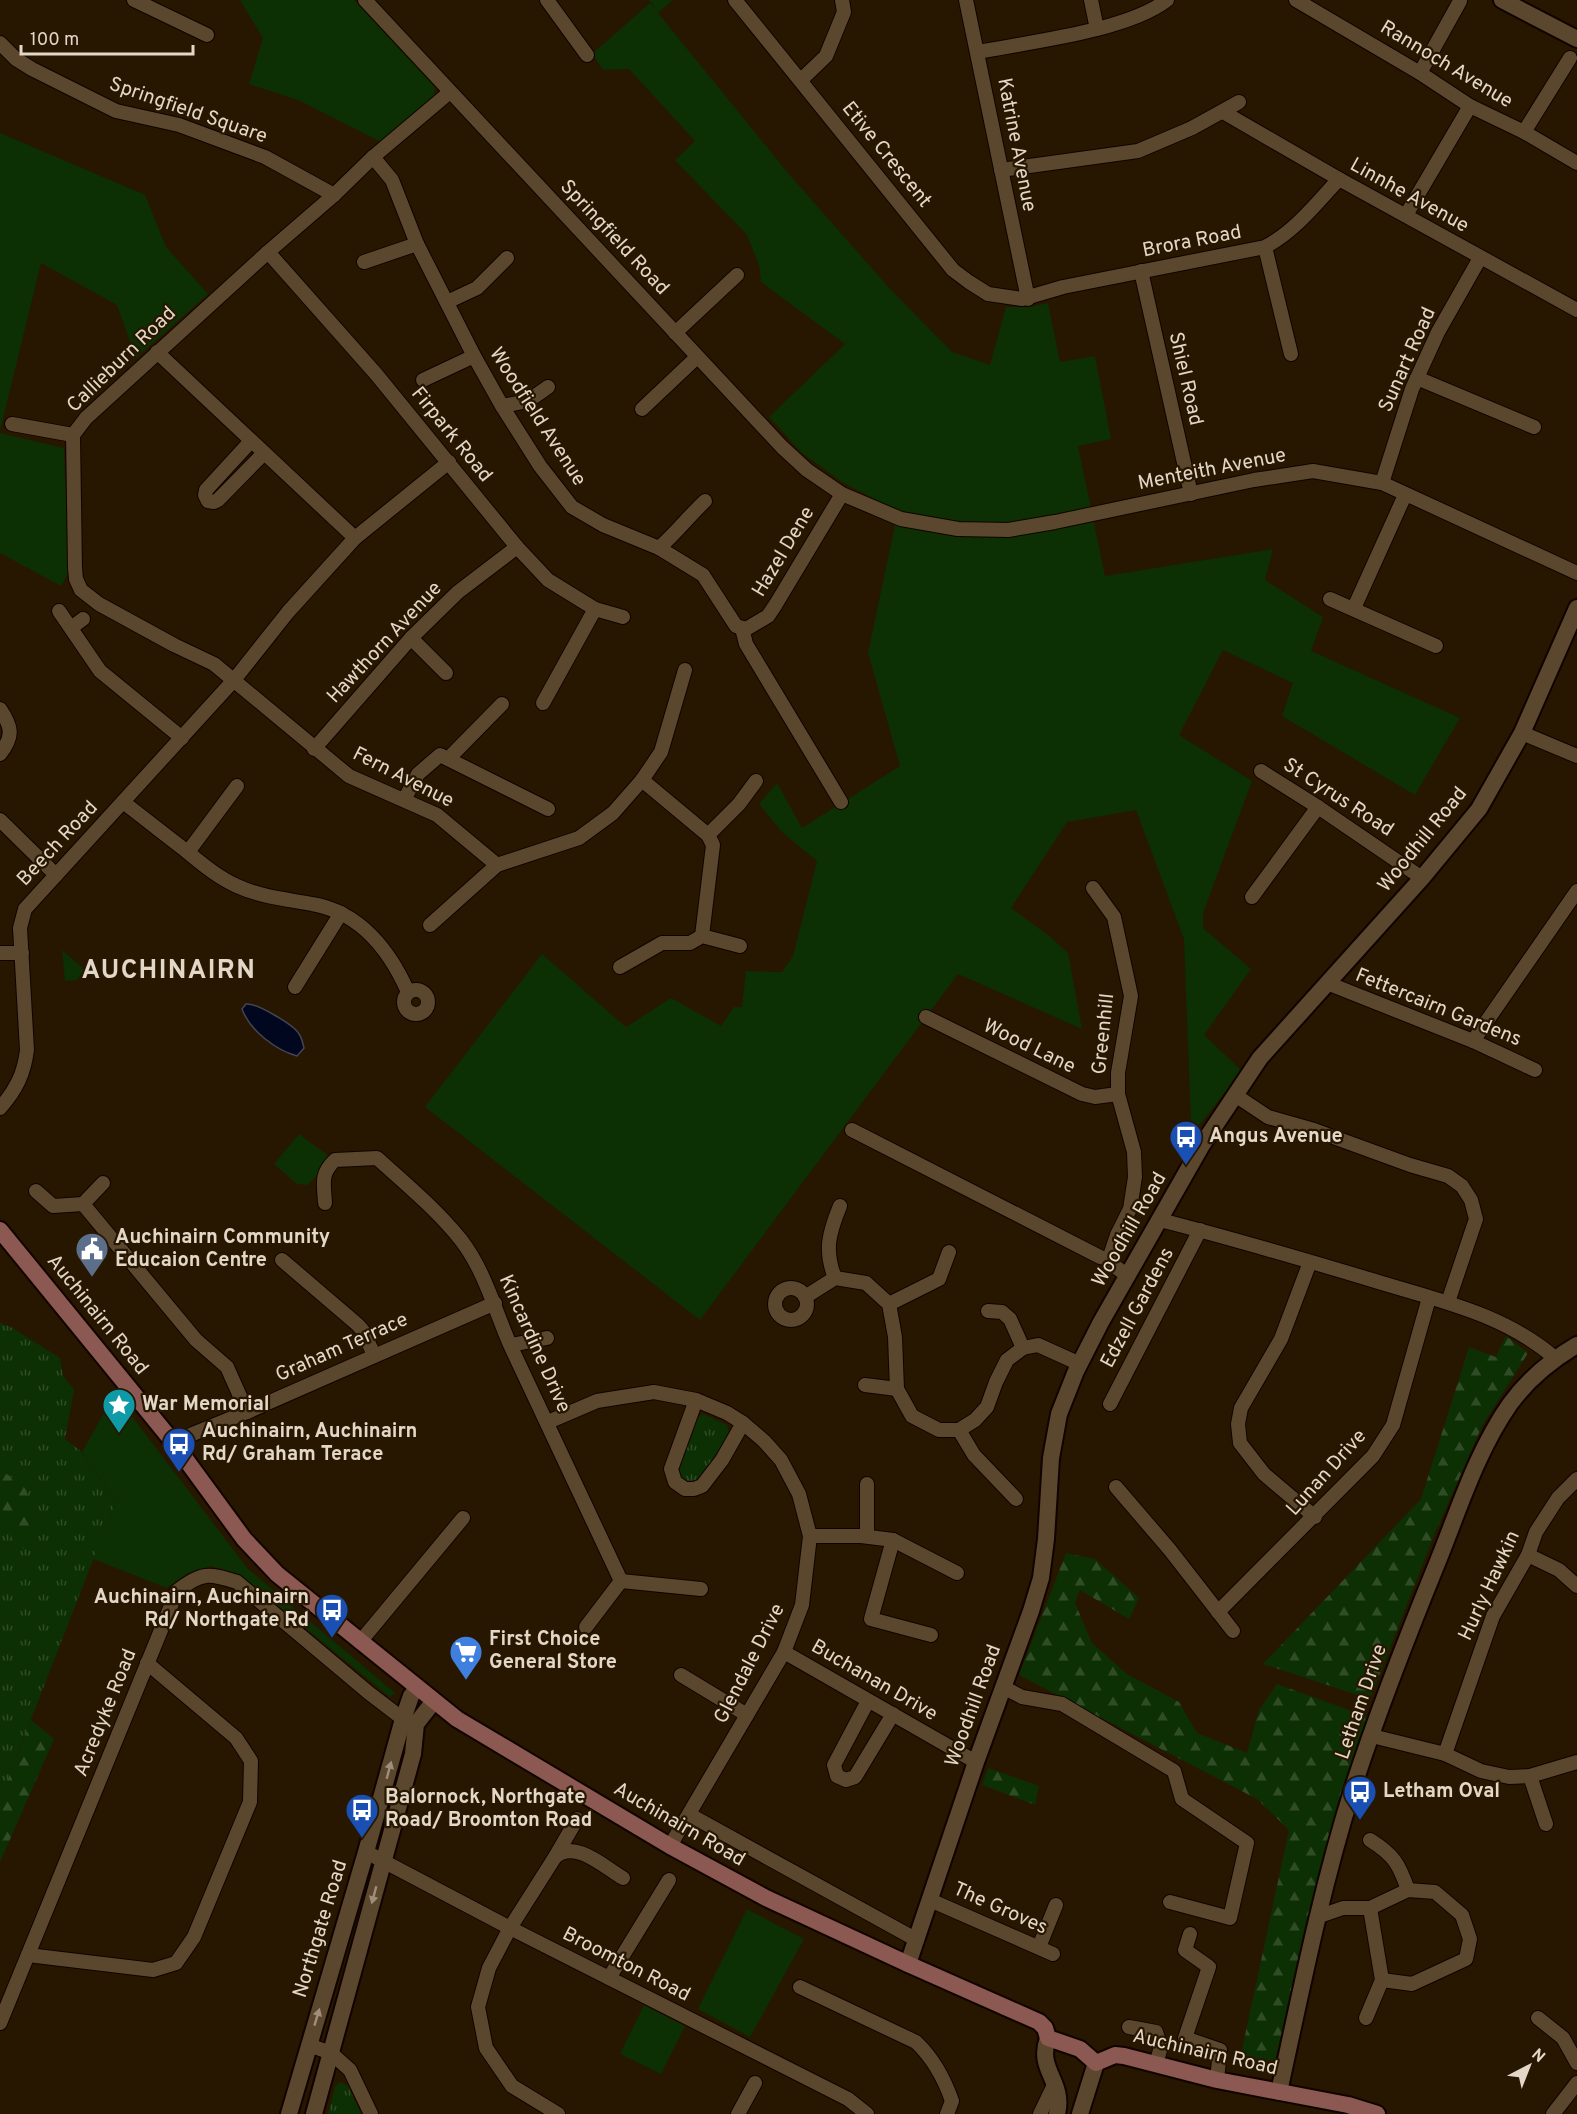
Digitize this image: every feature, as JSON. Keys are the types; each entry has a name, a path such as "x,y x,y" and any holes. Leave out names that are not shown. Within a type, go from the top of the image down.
{"main road":[{"name":"Auchinairn Road","path":"0,1230 173,1442 244,1539 277,1574 457,1719 670,1846 766,1898 1038,2022 1045,2028 1048,2038 1080,2049 1096,2063 1115,2055 1124,2056 1217,2080 1348,2105 1377,2114"}],"street":[{"path":"134,0 207,35"},
{"name":"Springfield Road","path":"365,0 782,447 807,470 842,494"},
{"path":"547,0 588,55"},
{"name":"Etive Crescent","path":"735,0 954,270 988,294 1028,299"},
{"path":"801,80 826,56 844,12 842,0"},
{"name":"Katrine Avenue","path":"966,0 1028,299"},
{"path":"1091,0 1097,29"},
{"path":"978,52 1097,29 1131,19 1167,0"},
{"name":"Rannoch Avenue","path":"1296,0 1321,6 1470,106 1524,132 1577,163"},
{"path":"1502,0 1577,39"},
{"path":"1420,73 1460,1"},
{"name":"Springfield Square","path":"0,43 16,59 32,69 116,111 179,125 265,157 334,195"},
{"path":"1524,132 1570,58"},
{"name":"Callieburn Road","path":"234,680 214,664 99,604 81,590 76,579 75,568 73,435 86,417 157,352 334,195 373,157 450,92"},
{"path":"1001,170 1138,151 1223,112 1239,102"},
{"path":"1406,215 1470,106"},
{"name":"Linnhe Avenue","path":"1223,112 1480,258 1577,310"},
{"name":"Woodfield Avenue","path":"373,157 392,180 417,244 474,356 540,466 572,507 603,525 659,548 704,575 736,626 748,627 746,644 841,801"},
{"name":"Brora Road","path":"1028,299 1063,287 1265,247 1277,241 1302,219 1339,179"},
{"path":"364,262 417,244"},
{"path":"1265,247 1291,354"},
{"name":"Firpark Road","path":"268,252 375,374 517,547 549,580 595,609 623,617"},
{"path":"447,302 477,288 507,258"},
{"name":"Sunart Road","path":"1382,483 1417,378 1438,332 1480,258"},
{"name":"Shiel Road","path":"1141,272 1191,494"},
{"path":"675,333 737,275"},
{"path":"157,352 354,538"},
{"path":"423,380 474,356"},
{"path":"642,409 697,357"},
{"path":"1417,378 1534,427"},
{"path":"502,406 528,401 548,387"},
{"path":"12,424 73,435"},
{"path":"251,441 206,490 205,495 208,501 218,500 264,453"},
{"name":"Beech Road","path":"0,1108 16,1087 26,1063 20,928 26,909 234,680 288,612 354,538 449,462"},
{"name":"Menteith Avenue","path":"842,494 901,519 958,529 1008,530 1254,480 1313,471 1382,483 1577,573"},
{"name":"Hazel Dene","path":"748,627 768,616 842,494"},
{"path":"1354,608 1405,495"},
{"path":"659,548 705,501"},
{"name":"Hawthorn Avenue","path":"314,749 411,638 458,592 517,547"},
{"path":"1330,599 1436,645"},
{"path":"543,703 595,609"},
{"path":"58,610 100,671 182,738"},
{"name":"Woodhill Road","path":"908,1964 1041,1578 1051,1458 1059,1414 1080,1364 1101,1322 1202,1145 1260,1059 1422,878 1479,809 1522,734 1576,615"},
{"path":"71,628 83,619"},
{"path":"411,638 446,673"},
{"path":"430,925 497,865 579,838 613,813 642,780 661,752 685,670"},
{"name":"Fern Avenue","path":"234,680 349,776 437,815 497,865"},
{"path":"448,759 502,704"},
{"path":"0,709 8,722 10,735 0,754"},
{"path":"1522,734 1577,756"},
{"path":"404,800 418,774 440,755 548,809"},
{"name":"St Cyrus Road","path":"1261,771 1422,878"},
{"path":"642,780 708,836 713,845 702,936"},
{"path":"708,836 739,804 756,781"},
{"path":"188,852 237,786"},
{"path":"123,802 205,867 235,886 257,895 315,904 341,913 357,923 390,957 408,992"},
{"path":"1252,897 1318,807"},
{"path":"0,820 56,874"},
{"name":"Greenhill","path":"1093,888 1114,917 1131,996 1118,1073 1118,1094 1134,1152 1135,1177 1130,1209 1117,1235 1109,1259"},
{"path":"1473,1041 1577,891"},
{"path":"295,987 341,913"},
{"path":"620,967 662,943 690,943 702,936 740,946"},
{"path":"0,953 22,953"},
{"name":"Fettercairn Gardens","path":"1327,983 1473,1041 1535,1070"},
{"name":"Wood Lane","path":"926,1017 1082,1094 1095,1097 1118,1094"},
{"path":"1236,1095 1268,1117 1314,1130 1410,1166 1448,1176 1462,1186 1475,1208 1476,1219 1448,1302"},
{"path":"852,1130 1100,1257 1109,1259 1113,1265 1128,1276"},
{"name":"Kincardine Drive","path":"325,1203 323,1175 332,1162 377,1158 418,1192 461,1240 472,1256 495,1303 511,1345 621,1581"},
{"path":"36,1191 53,1206 83,1204 104,1183"},
{"path":"83,1204 196,1340 227,1367 247,1412"},
{"path":"835,1278 828,1262 829,1232 840,1206"},
{"path":"1161,1220 1448,1302 1503,1323 1540,1345 1555,1358 1577,1345"},
{"name":"Edzell Gardens","path":"1110,1404 1200,1230"},
{"path":"889,1304 939,1279 949,1252"},
{"path":"282,1260 358,1324 374,1355"},
{"path":"1310,1262 1281,1339 1240,1408 1238,1424 1240,1443 1264,1474 1315,1517"},
{"path":"805,1297 835,1278 866,1283 889,1304 895,1337 897,1389 912,1416 939,1430 959,1430 975,1420 987,1407 1007,1360 1023,1348 1038,1345 1080,1364"},
{"name":"Lunan Drive","path":"1218,1612 1374,1456 1393,1425 1429,1298"},
{"name":"Graham Terrace","path":"173,1442 495,1303"},
{"path":"988,1311 1002,1312 1010,1319 1023,1348"},
{"path":"511,1345 547,1338"},
{"name":"Letham Drive","path":"1279,2092 1317,1917 1352,1792 1403,1647 1477,1464 1509,1405 1534,1375 1555,1358"},
{"path":"865,1385 897,1389"},
{"name":"Glendale Drive","path":"548,1422 597,1401 654,1392 696,1400 743,1423 764,1442 781,1460 799,1494 810,1536 802,1605 783,1652 670,1846"},
{"path":"696,1400 671,1469 675,1482 685,1489 702,1486 722,1460 743,1423"},
{"path":"959,1430 974,1455 1016,1499"},
{"name":"Hurly Hawkin","path":"1445,1754 1493,1616 1528,1555 1536,1532 1552,1507 1577,1479"},
{"path":"867,1484 867,1536"},
{"path":"1116,1487 1170,1550 1233,1631"},
{"path":"360,1642 463,1518"},
{"path":"810,1536 867,1536 893,1540 957,1573"},
{"path":"893,1540 871,1619 931,1635"},
{"path":"1528,1555 1559,1570 1577,1586"},
{"name":"Acredyke Road","path":"0,2023 177,1591 193,1579 212,1574 237,1582 369,1694 409,1722"},
{"path":"586,1627 621,1581 701,1589"},
{"name":"Buchanan Drive","path":"783,1652 976,1762"},
{"path":"28,1955 153,1970 176,1963 194,1937 250,1802 251,1761 236,1738 147,1663"},
{"path":"681,1675 747,1715"},
{"path":"1004,1687 1022,1697 1062,1704 1174,1771 1182,1799 1247,1843 1230,1918 1170,1902"},
{"name":"Northgate Road","path":"314,2114 413,1754 409,1722 411,1696 417,1688"},
{"name":"Northgate Road","path":"289,2114 366,1852 409,1722 434,1701"},
{"path":"868,1701 834,1765 837,1776 846,1780 855,1777 893,1714"},
{"path":"1372,1736 1445,1754 1481,1771 1509,1777 1530,1776 1577,1762"},
{"path":"1530,1776 1546,1824"},
{"path":"690,1815 917,1940"},
{"path":"558,2114 512,2085 486,2048 478,2007 489,1968 510,1928 577,1819"},
{"path":"1370,1840 1389,1852 1401,1867 1408,1890"},
{"path":"555,1857 561,1852 579,1851 622,1878"},
{"name":"Broomton Road","path":"366,1852 510,1928 848,2098 867,2114"},
{"path":"609,1978 669,1880"},
{"path":"1317,1917 1343,1908 1370,1908 1408,1890 1435,1892 1462,1915 1470,1939 1466,1959 1412,1984 1382,1980"},
{"name":"The Groves","path":"930,1900 1053,1954"},
{"path":"1039,1947 1056,1905"},
{"path":"1366,2019 1382,1980 1370,1908"},
{"path":"1190,1934 1185,1950 1209,1967 1185,2038 1220,2050 1217,2080"},
{"path":"800,1987 916,2042 931,2056 945,2080 952,2101 947,2114"},
{"path":"1538,2018 1563,2038 1577,2063"},
{"path":"1129,2027 1156,2032 1161,2047 1156,2064"},
{"path":"1048,2038 1044,2055 1060,2101 1057,2114"},
{"path":"309,2045 331,2053 350,2070 371,2114"},
{"path":"1080,2114 1096,2063"},
{"path":"738,2114 755,2083"},
{"path":"1040,2114 1055,2083"},
{"path":"1553,2114 1577,2083"}],"green space":[{"path":"240,0 354,0 435,87 434,97 381,142 298,100 249,84 263,38"},
{"path":"649,0 673,0 658,13 788,173 891,290 952,352 990,365 1006,307 1029,307 1048,303 1060,362 1095,356 1111,439 1078,446 1105,576 1273,549 1265,580 1323,617 1311,651 1460,718 1415,795 1282,716 1293,683 1223,650 1179,735 1252,781 1203,913 1203,928 1251,969 1204,1035 1242,1071 1193,1133 1184,939 1136,810 1067,822 1011,908 1068,953 1082,1029 958,974 700,1320 425,1107 542,954 626,1027 671,998 721,1026 734,1007 742,1007 746,971 782,972 793,956 817,861 783,833 759,804 777,783 802,828 900,766 868,653 898,511 842,482 802,453 769,417 845,344 761,282 759,265 747,235 675,160 695,141 629,69 603,70 592,54 650,3 658,12"},
{"path":"0,133 145,195 166,247 208,294 136,358 117,305 41,263 0,431"},
{"path":"0,433 64,448 69,572 61,586 0,553"},
{"path":"62,950 85,970 77,980 65,981"},
{"path":"299,1134 330,1157 318,1175 307,1185 297,1184 274,1164"},
{"path":"0,1323 11,1327 60,1358 63,1376 74,1389 65,1439 82,1452 116,1501 0,1799"},
{"path":"1506,1336 1528,1353 1482,1426 1435,1533 1370,1699 1263,1664 1421,1499 1469,1347 1496,1357"},
{"path":"115,1394 248,1569 395,1693 390,1697 241,1576 212,1566 188,1573 167,1588 93,1559 116,1501 82,1452"},
{"path":"703,1414 727,1425 729,1433 707,1470 695,1481 689,1483 680,1477 680,1464 695,1420"},
{"path":"0,1471 22,1482 38,1517 23,1549 12,1544 11,1528 0,1520"},
{"path":"1066,1553 1095,1559 1139,1598 1129,1619 1080,1590 1075,1603 1092,1643 1127,1674 1179,1702 1197,1733 1247,1753 1259,1710 1277,1684 1368,1717 1332,1837 1275,2060 1240,2059 1289,1830 1257,1799 1019,1675"},
{"path":"31,1720 54,1739 0,1862 0,1799"},
{"path":"988,1768 1039,1786 1035,1805 982,1785"},
{"path":"747,1909 804,1939 750,2037 698,2009"},
{"path":"644,2005 685,2026 661,2074 620,2054"},
{"path":"340,2082 348,2086 361,2114 328,2114 335,2087"}],"water":[{"path":"246,1004 266,1011 296,1030 304,1048 297,1056 272,1044 257,1032 242,1009"}],"place":[{"name":"Angus Avenue","path":"1186,1166"},
{"name":"Auchinairn Community Educaion Centre","path":"92,1278"},
{"name":"War Memorial","path":"119,1434"},
{"name":"Auchinairn, Auchinairn Rd/ Graham Terace","path":"179,1473"},
{"name":"Auchinairn, Auchinairn Rd/ Northgate Rd","path":"332,1639"},
{"name":"First Choice General Store","path":"466,1681"},
{"name":"Letham Oval","path":"1360,1821"},
{"name":"Balornock, Northgate Road/ Broomton Road","path":"362,1839"}],"district":[{"name":"AUCHINAIRN","path":"169,971"}]}
